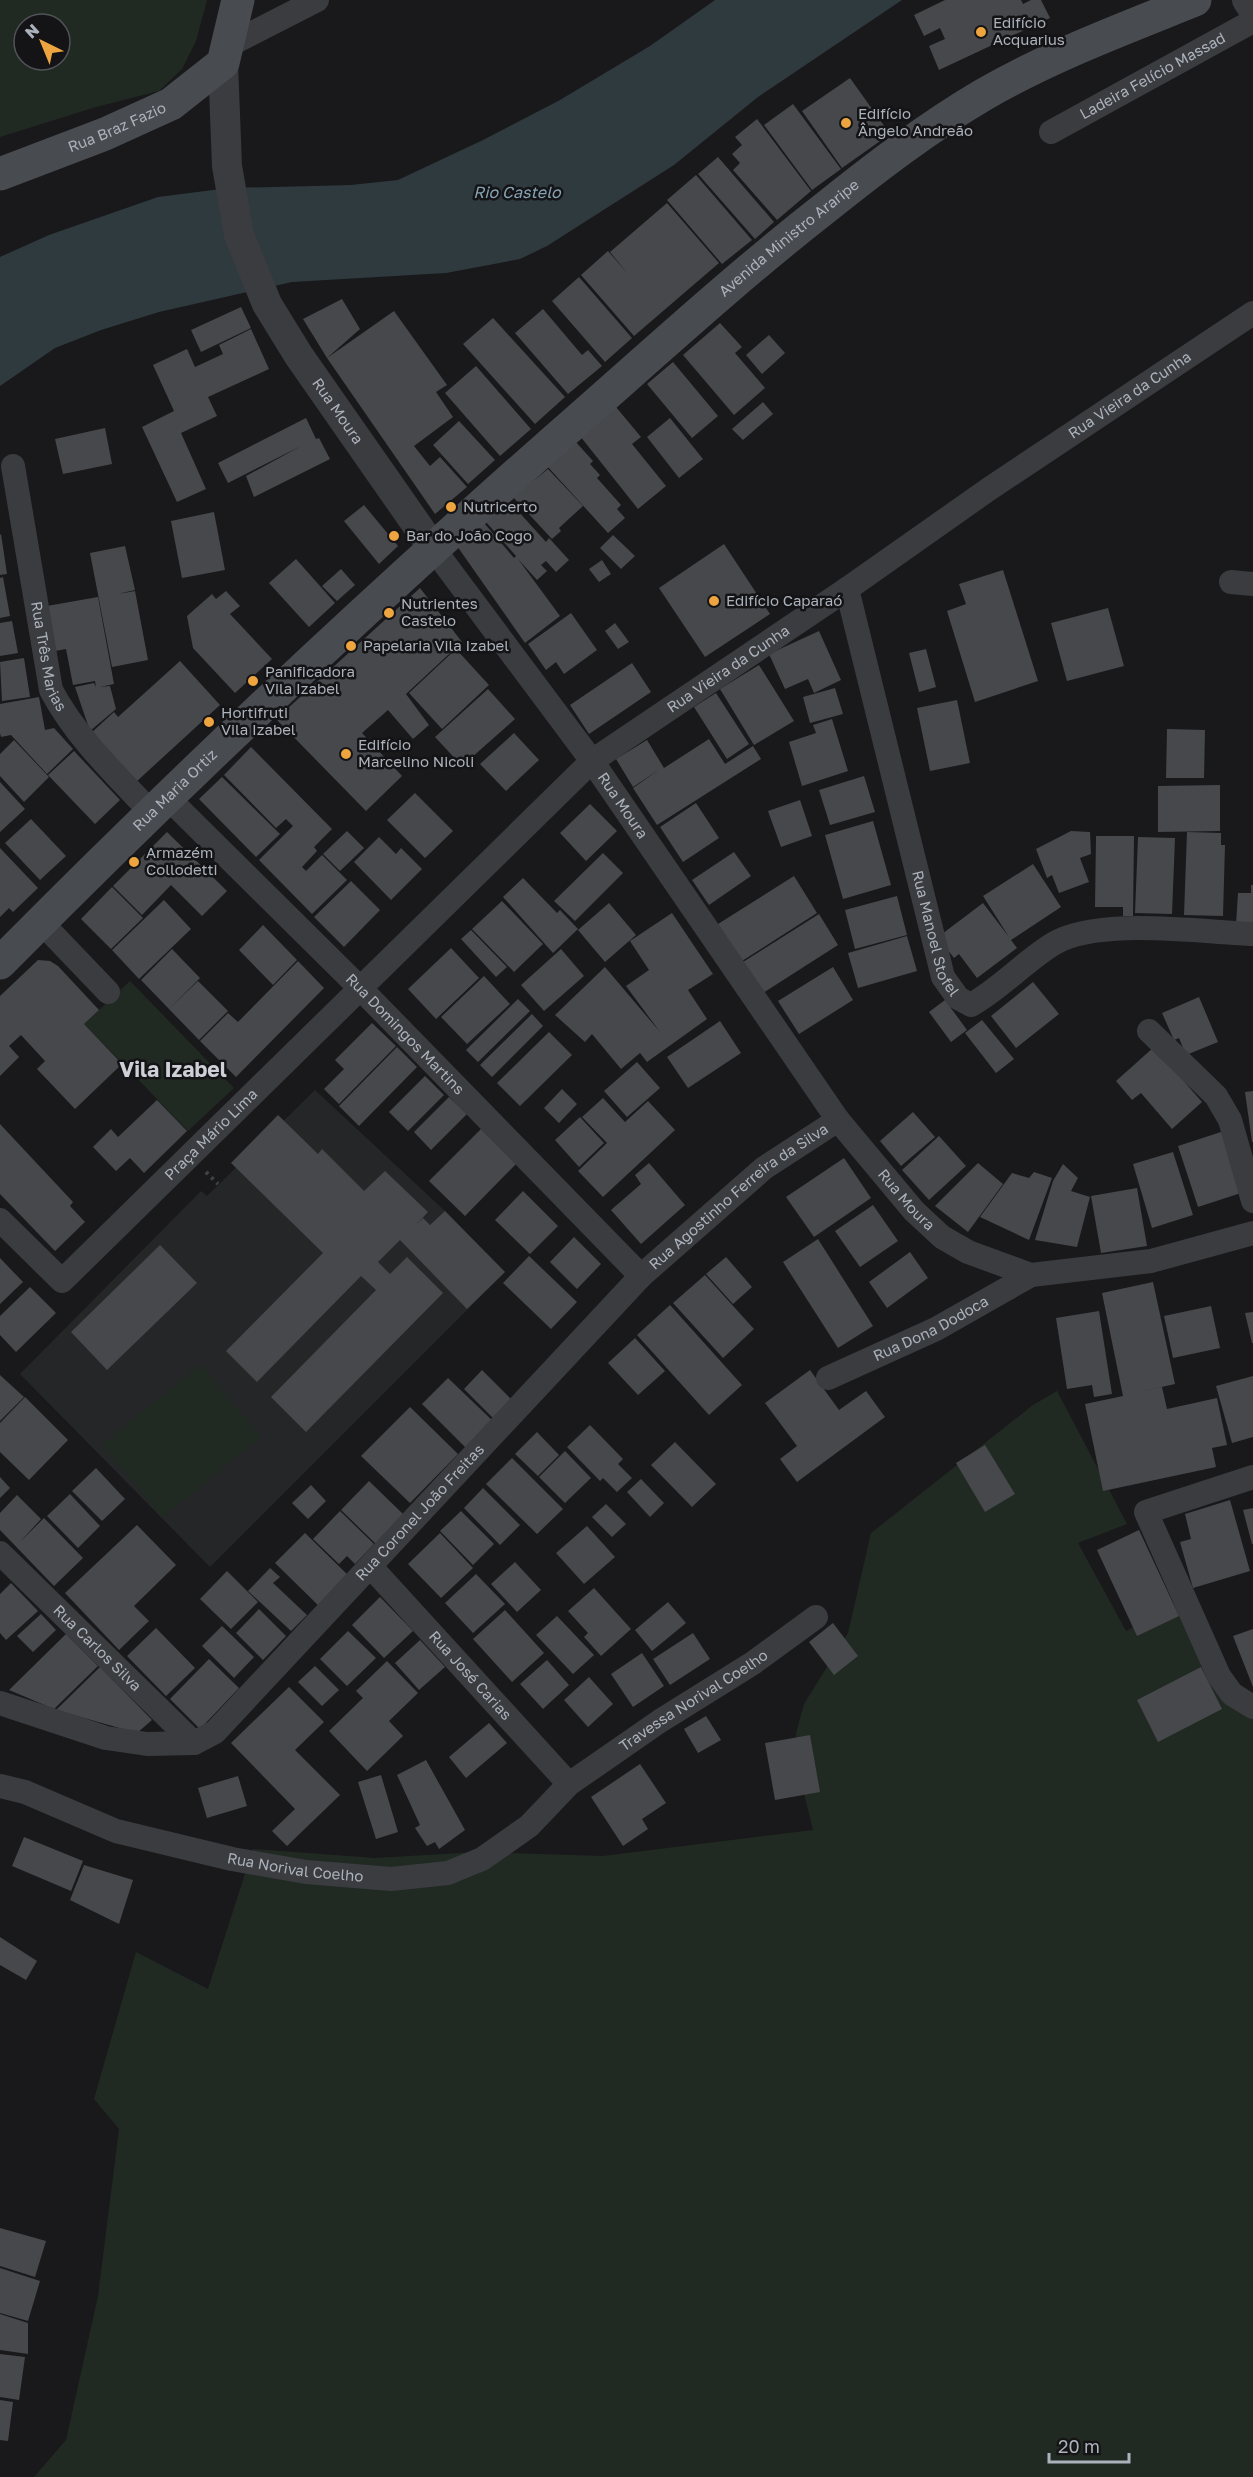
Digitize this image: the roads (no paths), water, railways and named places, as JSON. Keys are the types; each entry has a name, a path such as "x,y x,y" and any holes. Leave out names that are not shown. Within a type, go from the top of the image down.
{"main road":[{"path":"226,54 238,0"},
{"name":"Avenida Ministro Araripe","path":"433,548 761,258 882,163 935,125 993,90 1106,35 1195,0"},
{"name":"Rua Braz Fazio","path":"0,174 105,134 171,104 226,54"},
{"name":"Rua Maria Ortiz","path":"0,963 285,684 433,548"}],"street":[{"path":"1246,0 1253,9"},
{"path":"226,54 309,1"},
{"name":"Ladeira Felício Massad","path":"1051,132 1253,21"},
{"name":"Rua Moura","path":"226,54 227,166 239,235 267,304 299,356 433,548 592,762 838,1120 907,1203 942,1237 968,1252 1031,1275 1151,1261 1253,1233"},
{"name":"Rua Vieira da Cunha","path":"360,988 592,762 847,590 988,489 1253,313"},
{"name":"Rua Três Marias","path":"13,466 51,690 65,716 86,743 159,805"},
{"name":"Rua Manoel Stofel","path":"847,590 943,977 958,998 971,1005 992,993 1053,944 1079,933 1125,928 1253,934"},
{"name":"Rua Domingos Martins","path":"159,805 360,988 641,1276"},
{"path":"41,922 108,992"},
{"name":"Praça Mário Lima","path":"0,1220 62,1281 360,988"},
{"path":"1149,1031 1216,1096 1230,1120 1253,1201"},
{"name":"Rua Agostinho Ferreira da Silva","path":"641,1276 764,1168 838,1120"},
{"name":"Rua Dona Dodoca","path":"828,1378 936,1329 1031,1275"},
{"name":"Rua Coronel João Freitas","path":"194,1743 215,1732 641,1276"},
{"path":"1253,1477 1146,1512 1220,1676 1232,1694 1253,1707"},
{"name":"Rua Carlos Silva","path":"0,1553 194,1743"},
{"name":"Rua José Carias","path":"371,1567 569,1784"},
{"name":"Travessa Norival Coelho","path":"569,1784 660,1721 753,1663 816,1617"},
{"path":"0,1703 106,1738 147,1744 194,1743"},
{"name":"Rua Norival Coelho","path":"0,1786 25,1792 116,1831 173,1846 306,1872 391,1879 448,1873 482,1860 529,1826 569,1784"}],"water":[{"name":"Rio Castelo","path":"715,0 902,0 758,97 674,165 547,246 520,259 446,273 292,282 159,312 101,330 55,348 0,386 0,257 49,235 158,197 229,188 351,185 398,180 560,100 650,46"}],"place":[{"name":"Edifício Acquarius","path":"981,32"},
{"name":"Edifício Ângelo Andreão","path":"846,123"},
{"name":"Nutricerto","path":"451,507"},
{"name":"Bar do João Cogo","path":"394,536"},
{"name":"Edifício Caparaó","path":"714,601"},
{"name":"Nutrientes Castelo","path":"389,613"},
{"name":"Papelaria Vila Izabel","path":"351,646"},
{"name":"Panificadora Vila Izabel","path":"253,681"},
{"name":"Hortifruti Vila Izabel","path":"209,722"},
{"name":"Edifício Marcelino Nicoli","path":"346,754"},
{"name":"Armazém Collodetti","path":"134,862"}],"district":[{"name":"Vila Izabel","path":"173,1070"}]}
